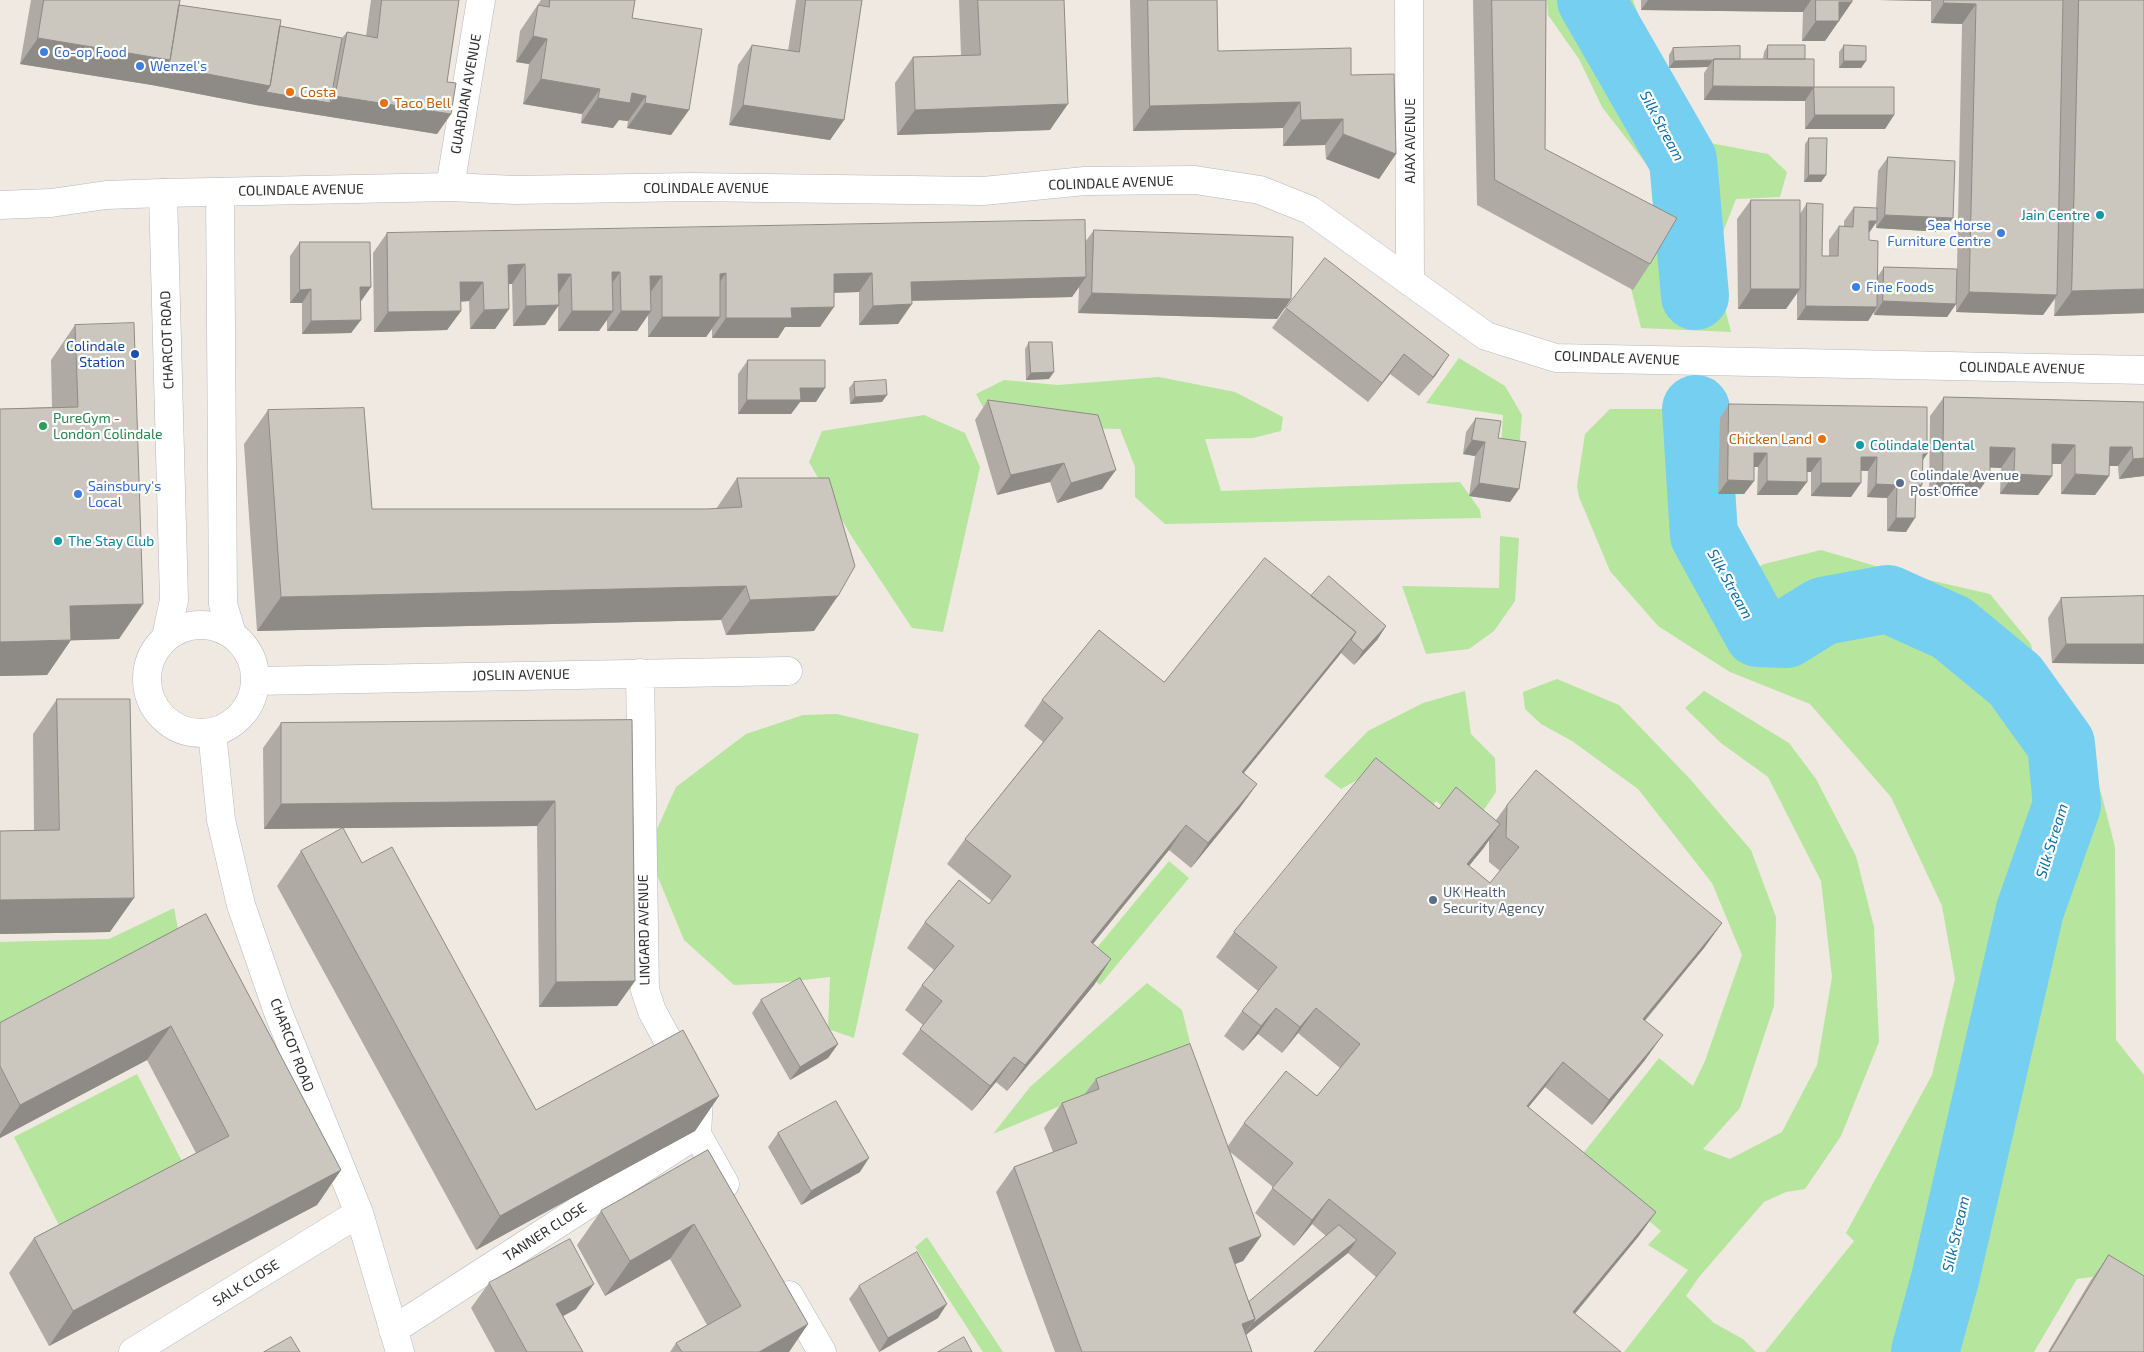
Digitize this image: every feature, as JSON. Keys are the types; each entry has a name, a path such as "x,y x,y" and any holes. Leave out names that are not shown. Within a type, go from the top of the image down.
{"street":[{"name":"GUARDIAN AVENUE","path":"450,187 481,0"},
{"name":"AJAX AVENUE","path":"1409,0 1410,282"},
{"name":"COLINDALE AVENUE","path":"0,205 51,204 106,195 163,193 450,187 515,190 692,187 983,191 1085,181 1195,180 1260,190 1310,210 1486,336 1556,358 2144,370"},
{"path":"220,192 223,604 232,634"},
{"name":"CHARCOT ROAD","path":"163,193 174,600 166,637 156,649 149,663 146,678 149,694 156,709 167,721 180,729 196,733 212,732 229,725 243,713 251,698 255,681"},
{"path":"166,637 182,628 198,625 216,627 232,634 244,647 252,663 255,681"},
{"name":"JOSLIN AVENUE","path":"255,681 640,672 788,671"},
{"name":"LINGARD AVENUE","path":"640,672 645,990 652,1011 699,1098 697,1134"},
{"name":"CHARCOT ROAD","path":"212,732 221,820 242,905 278,1012 359,1213 396,1341"},
{"path":"697,1134 740,1210"},
{"name":"TANNER CLOSE","path":"396,1341 697,1134"},
{"name":"SALK CLOSE","path":"133,1352 359,1213"},
{"path":"778,1277 822,1352"}],"green space":[{"path":"1547,0 1633,0 1661,78 1705,142 1768,154 1787,172 1780,197 1736,199 1722,235 1720,289 1731,332 1641,328 1631,288 1654,209 1654,174 1602,107 1579,59 1548,15"},
{"path":"1459,358 1505,386 1522,415 1519,450 1501,447 1503,415 1426,403"},
{"path":"1159,377 1235,392 1283,417 1281,431 1253,438 1205,439 1221,491 1460,482 1480,510 1481,518 1165,524 1135,497 1135,467 1120,429 1085,428 988,416 976,394 1004,380 1058,385"},
{"path":"1610,409 1683,409 1686,497 1693,551 1718,588 1764,564 1821,550 1903,574 1990,594 2031,644 2050,729 2083,739 2102,796 2115,847 2116,1040 2144,1075 2144,1302 2099,1276 2077,1279 2034,1352 1765,1352 1854,1241 1846,1233 1932,1075 1955,979 1942,906 1891,797 1810,704 1730,672 1658,626 1610,571 1579,497 1577,486 1585,434"},
{"path":"924,415 965,433 980,467 943,632 912,628 850,534 809,462 822,431"},
{"path":"1500,536 1519,538 1515,601 1494,631 1469,649 1426,654 1402,586 1499,588"},
{"path":"1557,679 1619,705 1690,779 1751,850 1776,917 1774,1006 1740,1108 1703,1149 1730,1159 1782,1132 1817,1065 1832,977 1821,881 1768,777 1721,743 1685,708 1704,691 1789,743 1816,779 1856,856 1874,927 1879,1042 1841,1136 1805,1189 1786,1192 1764,1202 1699,1277 1686,1296 1714,1323 1743,1339 1756,1352 1624,1352 1688,1270 1648,1245 1661,1231 1577,1161 1659,1058 1693,1086 1705,1061 1742,955 1712,883 1638,789 1572,741 1541,724 1525,709 1523,692"},
{"path":"1465,691 1471,734 1495,758 1496,792 1470,830 1436,801 1416,828 1357,780 1341,789 1324,776 1368,731 1423,703"},
{"path":"837,714 919,734 854,1038 828,1029 830,977 778,983 734,985 684,940 647,851 676,787 746,734 803,715"},
{"path":"1169,861 1189,878 1100,985 1080,968"},
{"path":"174,908 182,949 0,1044 0,942 109,939"},
{"path":"1147,983 1182,1010 1200,1083 1175,1058 993,1134 1030,1087"},
{"path":"137,1074 188,1173 65,1237 14,1137"},
{"path":"927,1237 1003,1352 983,1352 915,1247"}],"building":[{"path":"44,0 180,0 170,60 38,38"},
{"path":"382,0 459,0 447,82 456,83 451,114 335,96 347,32 377,38"},
{"path":"550,0 635,0 632,18 702,29 689,110 645,103 646,96 632,93 630,103 598,98 600,89 541,79 547,39 533,36 538,5 549,7"},
{"path":"806,0 862,0 844,120 743,105 752,45 799,52"},
{"path":"978,0 1064,0 1068,104 915,110 913,57 980,55"},
{"path":"1148,0 1217,0 1218,51 1351,48 1351,75 1394,74 1396,154 1343,134 1343,119 1301,120 1300,102 1150,106"},
{"path":"1492,0 1546,0 1545,149 1677,218 1650,264 1495,180"},
{"path":"1816,0 1852,0 1852,2 1839,2 1839,21 1816,21"},
{"path":"1944,0 2063,0 2057,295 1969,292 1976,4 1944,3"},
{"name":"Jain Centre","path":"2079,0 2144,0 2144,289 2072,291"},
{"path":"179,5 281,20 270,86 166,66 170,60"},
{"path":"280,26 342,38 330,103 266,92 270,86"},
{"path":"1768,45 1805,45 1805,59 1768,59"},
{"path":"1844,45 1866,46 1866,61 1844,61"},
{"path":"1740,46 1740,59 1674,61 1673,48"},
{"path":"1714,59 1814,59 1814,87 1713,86"},
{"path":"1814,87 1894,87 1894,115 1815,115"},
{"path":"1809,138 1827,138 1826,175 1809,175"},
{"path":"1888,157 1955,161 1953,218 1885,215"},
{"path":"1751,200 1800,200 1800,289 1751,289"},
{"path":"1807,203 1823,204 1822,256 1838,256 1839,226 1853,227 1854,207 1877,208 1877,221 1869,221 1869,240 1878,241 1877,307 1806,306"},
{"path":"1085,220 1086,277 911,282 912,304 873,306 872,273 834,274 834,307 791,308 792,318 726,318 726,273 720,274 720,317 662,317 662,276 650,276 651,311 621,311 620,272 612,272 613,311 572,311 571,274 558,274 559,305 526,306 525,264 508,265 509,309 484,310 483,282 460,282 461,311 388,312 387,233"},
{"path":"1094,230 1293,237 1291,299 1092,293"},
{"path":"300,242 370,242 371,287 360,287 361,320 311,321 311,289 300,290"},
{"path":"1325,258 1449,355 1433,377 1404,354 1382,383 1286,308"},
{"path":"1884,267 1957,269 1956,304 1883,301"},
{"name":"The Stay Club","path":"134,323 143,604 70,606 71,640 0,642 0,409 78,407 75,325"},
{"path":"1029,342 1052,342 1054,372 1031,373"},
{"path":"748,360 825,360 825,388 800,388 801,400 747,400"},
{"path":"886,380 887,395 855,397 854,382"},
{"path":"1944,397 2144,402 2144,458 2133,459 2132,447 2110,447 2109,476 2075,474 2075,445 2052,444 2052,476 2014,474 2015,448 1990,447 1990,475 1943,474"},
{"path":"988,400 1098,415 1116,470 1071,483 1064,463 1011,475"},
{"path":"1729,404 1927,407 1927,454 1923,454 1922,485 1916,485 1915,518 1896,518 1897,485 1876,484 1877,457 1861,457 1861,483 1821,483 1821,458 1807,458 1807,482 1767,481 1767,453 1754,453 1754,481 1728,480"},
{"path":"364,408 372,509 707,509 742,507 737,478 829,478 855,566 838,596 750,600 746,586 281,597 268,410"},
{"path":"1476,418 1501,421 1498,438 1526,442 1519,489 1479,483 1485,442 1472,440"},
{"path":"1265,558 1356,632 1242,772 1257,784 1208,843 1186,825 1091,942 1111,959 1025,1065 1014,1057 990,1086 920,1029 942,1001 922,985 954,946 925,922 959,880 989,904 1011,876 965,839 1063,718 1042,700 1099,630 1164,682"},
{"path":"1329,576 1386,626 1363,651 1351,640 1356,632 1311,596"},
{"path":"2144,596 2144,644 2066,644 2061,598"},
{"path":"57,699 130,699 134,898 0,900 0,831 59,830"},
{"path":"632,720 635,981 556,982 555,801 281,804 281,723"},
{"path":"1376,758 1439,809 1456,787 1500,824 1467,864 1490,883 1519,847 1506,837 1507,805 1536,770 1722,923 1643,1019 1663,1035 1609,1100 1563,1062 1527,1106 1656,1212 1573,1312 1621,1352 1314,1352 1396,1253 1329,1199 1312,1220 1272,1188 1293,1163 1244,1123 1286,1071 1317,1096 1360,1044 1316,1008 1300,1027 1276,1008 1261,1026 1242,1011 1277,967 1234,932"},
{"path":"343,828 362,863 392,847 536,1110 683,1030 719,1096 500,1216 301,851"},
{"path":"206,914 341,1170 73,1311 34,1238 229,1136 171,1026 20,1105 0,1066 0,1023"},
{"path":"800,978 838,1044 800,1067 761,1000"},
{"path":"1190,1044 1261,1236 1229,1248 1255,1319 1242,1324 1252,1352 1082,1352 1014,1167 1077,1143 1062,1103 1099,1089 1096,1079"},
{"path":"836,1101 869,1158 811,1191 778,1133"},
{"path":"708,1150 808,1324 759,1352 682,1352 676,1343 741,1306 694,1224 630,1261 601,1211"},
{"path":"1339,1225 1357,1240 1252,1324 1255,1319 1249,1302"},
{"path":"570,1239 594,1284 556,1304 583,1352 527,1352 489,1283"},
{"path":"917,1252 947,1304 888,1338 859,1286"},
{"path":"2109,1255 2144,1276 2144,1352 2050,1352"},
{"path":"291,1337 300,1352 264,1352"},
{"path":"964,1337 972,1352 938,1352"}],"waterway":[{"name":"Silk Stream","path":"1591,0 1683,160 1695,296"},
{"name":"Silk Stream","path":"1696,409 1704,535 1758,633 1786,634 1823,611 1888,599 1952,628 2015,680 2061,744 2067,805 2030,910 1945,1279 1925,1352"}],"place":[{"name":"Co-op Food","path":"44,52"},
{"name":"Wenzel's","path":"140,66"},
{"name":"Costa","path":"290,92"},
{"name":"Taco Bell","path":"384,103"},
{"name":"Jain Centre","path":"2100,215"},
{"name":"Sea Horse Furniture Centre","path":"2001,233"},
{"name":"Fine Foods","path":"1856,287"},
{"name":"Colindale Station","path":"135,354"},
{"name":"PureGym - London Colindale","path":"43,426"},
{"name":"Chicken Land","path":"1822,439"},
{"name":"Colindale Dental","path":"1860,445"},
{"name":"Colindale Avenue Post Office","path":"1900,483"},
{"name":"Sainsbury's Local","path":"78,494"},
{"name":"The Stay Club","path":"58,541"},
{"name":"UK Health Security Agency","path":"1433,900"}]}
